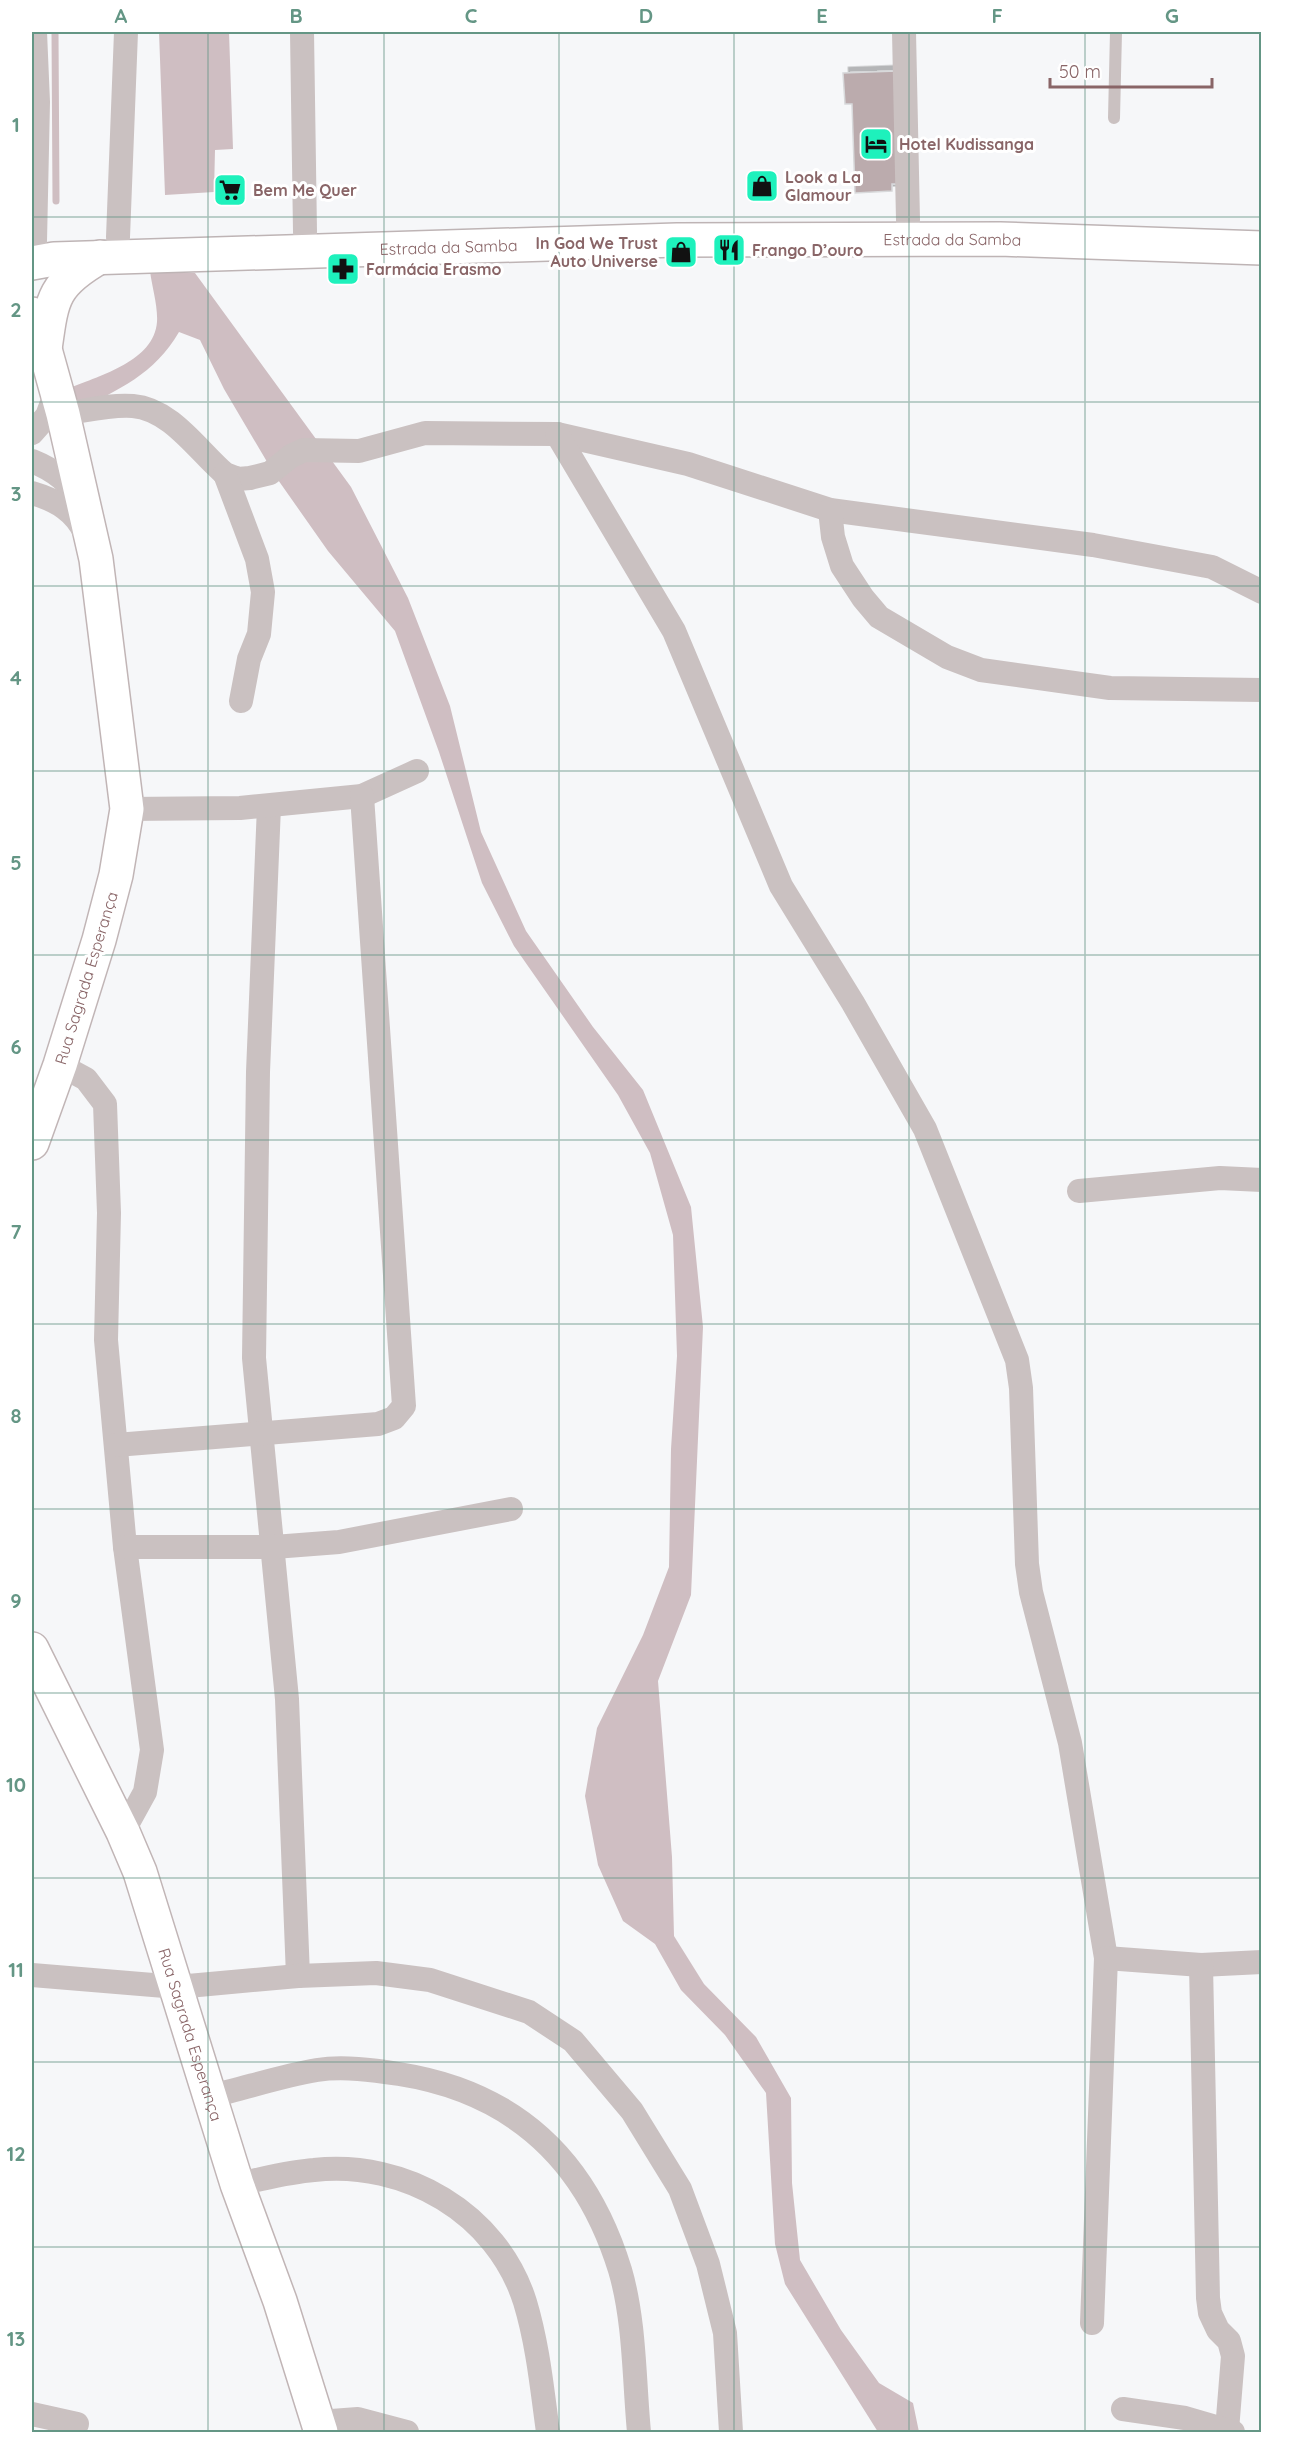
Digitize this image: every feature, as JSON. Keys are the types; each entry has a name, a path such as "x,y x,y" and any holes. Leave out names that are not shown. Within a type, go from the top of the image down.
{"main road":[{"name":"Estrada da Samba","path":"202,243 305,232 494,229 686,222 908,220 1262,225"},
{"name":"Estrada da Samba","path":"33,248 202,243 1000,239 1262,248"},
{"path":"45,351 50,314 58,289 78,270 125,246"},
{"name":"Rua Sagrada Esperança","path":"32,314 38,324 60,403 96,559 127,809 108,908 60,1065 32,1143"},
{"name":"Rua Sagrada Esperança","path":"32,1649 123,1832 140,1872 237,2184 280,2301 319,2427"}],"street":[{"path":"33,248 38,102 35,32"},
{"path":"125,246 126,32"},
{"path":"302,32 305,232"},
{"path":"904,32 908,220"},
{"path":"32,433 60,403 146,407 165,417 225,474 238,479 282,464 304,450 328,448 359,451 425,433 557,434 688,464 830,510 1093,545 1212,567 1262,592"},
{"path":"557,434 674,631 693,669 781,886 853,1003 925,1129 1017,1360 1021,1388 1027,1564 1031,1593 1070,1743 1106,1958 1092,2323"},
{"path":"32,461 60,475 73,489 83,507"},
{"path":"225,474 258,559 263,592 259,634 249,659 241,701"},
{"path":"32,493 50,498 68,509 81,524 96,559"},
{"path":"830,510 832,537 842,566 863,598 879,617 947,657 981,670 1110,688 1262,690"},
{"path":"127,809 269,806 362,796 417,771"},
{"path":"116,1445 378,1424 394,1418 404,1406 362,796"},
{"path":"269,806 258,1072 254,1358 287,1700 298,1976"},
{"path":"60,1065 86,1079 105,1104 109,1214 106,1340 125,1547 152,1750 144,1792 123,1832"},
{"path":"1079,1191 1220,1178 1262,1180"},
{"path":"125,1547 274,1547 339,1542 511,1509"},
{"path":"1106,1958 1201,1965 1262,1962"},
{"path":"1123,2409 1189,2425 1230,2431 1233,2356 1229,2341 1218,2330 1210,2313 1208,2298 1201,1965"},
{"path":"32,1975 177,1987 298,1976 376,1973 430,1980 529,2012 573,2041 632,2111 680,2189 708,2264 725,2333 731,2433"},
{"path":"211,2096 319,2070 372,2070 428,2078 480,2095 532,2129 573,2172 602,2218 620,2272 630,2329 639,2433"},
{"path":"237,2184 314,2170 369,2172 401,2179 435,2193 462,2211 490,2236 510,2266 525,2301 539,2358 548,2433"},
{"path":"32,2414 77,2424"},
{"path":"319,2427 358,2420 407,2433"}],"lane":[{"path":"1114,118 1116,32"}],"shaded area":[{"path":"159,32 229,32 233,149 215,150 214,192 165,195"},
{"path":"150,271 195,273 351,487 408,598 450,706 481,832 526,931 593,1027 643,1090 691,1207 703,1327 691,1595 658,1681 672,1857 674,1936 704,1984 756,2037 791,2098 792,2183 800,2260 841,2330 879,2383 913,2403 919,2432 878,2432 785,2284 775,2244 766,2093 725,2035 681,1990 655,1944 623,1921 598,1865 585,1796 597,1728 643,1635 669,1567 671,1449 677,1356 673,1235 650,1153 618,1095 514,946 482,883 439,752 395,631 328,551 276,477 224,389 200,340 179,332 159,359 147,370 121,388 76,411 70,388 124,365 146,347 154,335 157,316"}],"building":[{"name":"Hotel Kudissanga","path":"896,71 901,184 892,184 892,191 855,193 852,104 845,104 843,73"}],"waterway":[{"path":"55,32 56,201"}],"place":[{"name":"Hotel Kudissanga","path":"876,144"},
{"name":"Look a La Glamour","path":"762,186"},
{"name":"Bem Me Quer","path":"230,190"},
{"name":"Frango D’ouro","path":"729,250"},
{"name":"In God We Trust Auto Universe","path":"681,252"},
{"name":"Farmácia Erasmo","path":"343,269"}]}
